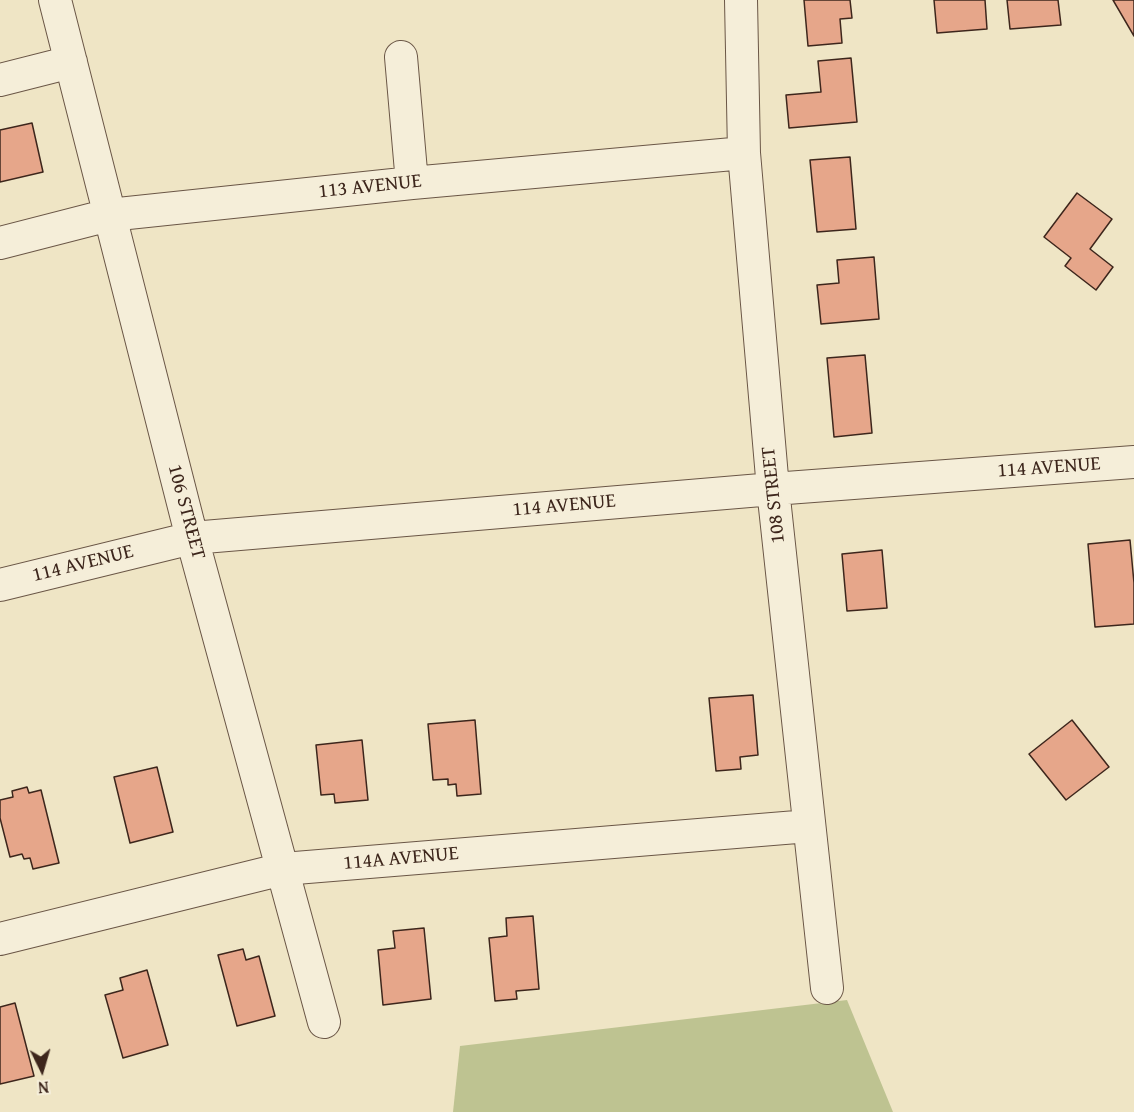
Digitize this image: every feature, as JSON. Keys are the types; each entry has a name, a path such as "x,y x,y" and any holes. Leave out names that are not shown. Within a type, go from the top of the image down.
{"street":[{"name":"106 STREET","path":"55,0 192,538 324,1022"},
{"name":"108 STREET","path":"741,0 744,153 773,489 827,988"},
{"path":"401,57 412,183"},
{"path":"0,80 71,62"},
{"name":"113 AVENUE","path":"0,243 109,216 412,183 744,153"},
{"name":"114 AVENUE","path":"0,585 192,538 773,489 1134,462"},
{"name":"114A AVENUE","path":"0,939 283,869 809,826"}],"green space":[{"path":"847,1000 893,1112 453,1112 460,1046"}],"building":[{"path":"804,0 850,0 852,18 840,19 842,43 808,46"},
{"path":"934,0 985,0 987,29 937,33"},
{"path":"1007,0 1058,0 1061,25 1010,29"},
{"path":"1113,0 1134,0 1134,36"},
{"path":"851,58 857,122 789,128 786,95 821,92 818,61"},
{"path":"32,123 43,172 0,182 0,130"},
{"path":"850,157 856,229 817,232 810,160"},
{"path":"1077,193 1112,219 1090,249 1113,267 1096,290 1065,266 1071,258 1044,237"},
{"path":"874,257 879,319 821,324 817,285 839,283 837,260"},
{"path":"865,355 872,433 834,437 827,358"},
{"path":"1130,540 1134,583 1134,624 1095,627 1088,544"},
{"path":"882,550 887,608 847,611 842,554"},
{"path":"753,695 758,755 740,757 741,769 716,771 709,698"},
{"path":"475,720 481,794 457,796 456,784 448,785 448,779 433,780 428,724"},
{"path":"1072,720 1109,767 1066,800 1029,754"},
{"path":"362,740 368,800 335,803 334,794 321,795 316,745"},
{"path":"157,767 173,832 130,843 114,777"},
{"path":"27,787 29,793 41,790 59,863 33,869 30,858 24,859 22,854 10,857 0,818 0,800 13,797 12,791"},
{"path":"533,916 539,989 516,991 517,999 495,1001 489,938 507,936 506,918"},
{"path":"424,928 431,999 383,1005 378,950 395,948 393,931"},
{"path":"243,949 246,960 259,956 275,1016 237,1026 218,955"},
{"path":"147,970 168,1045 123,1058 105,995 123,990 120,978"},
{"path":"15,1003 34,1076 0,1084 0,1007"}]}
